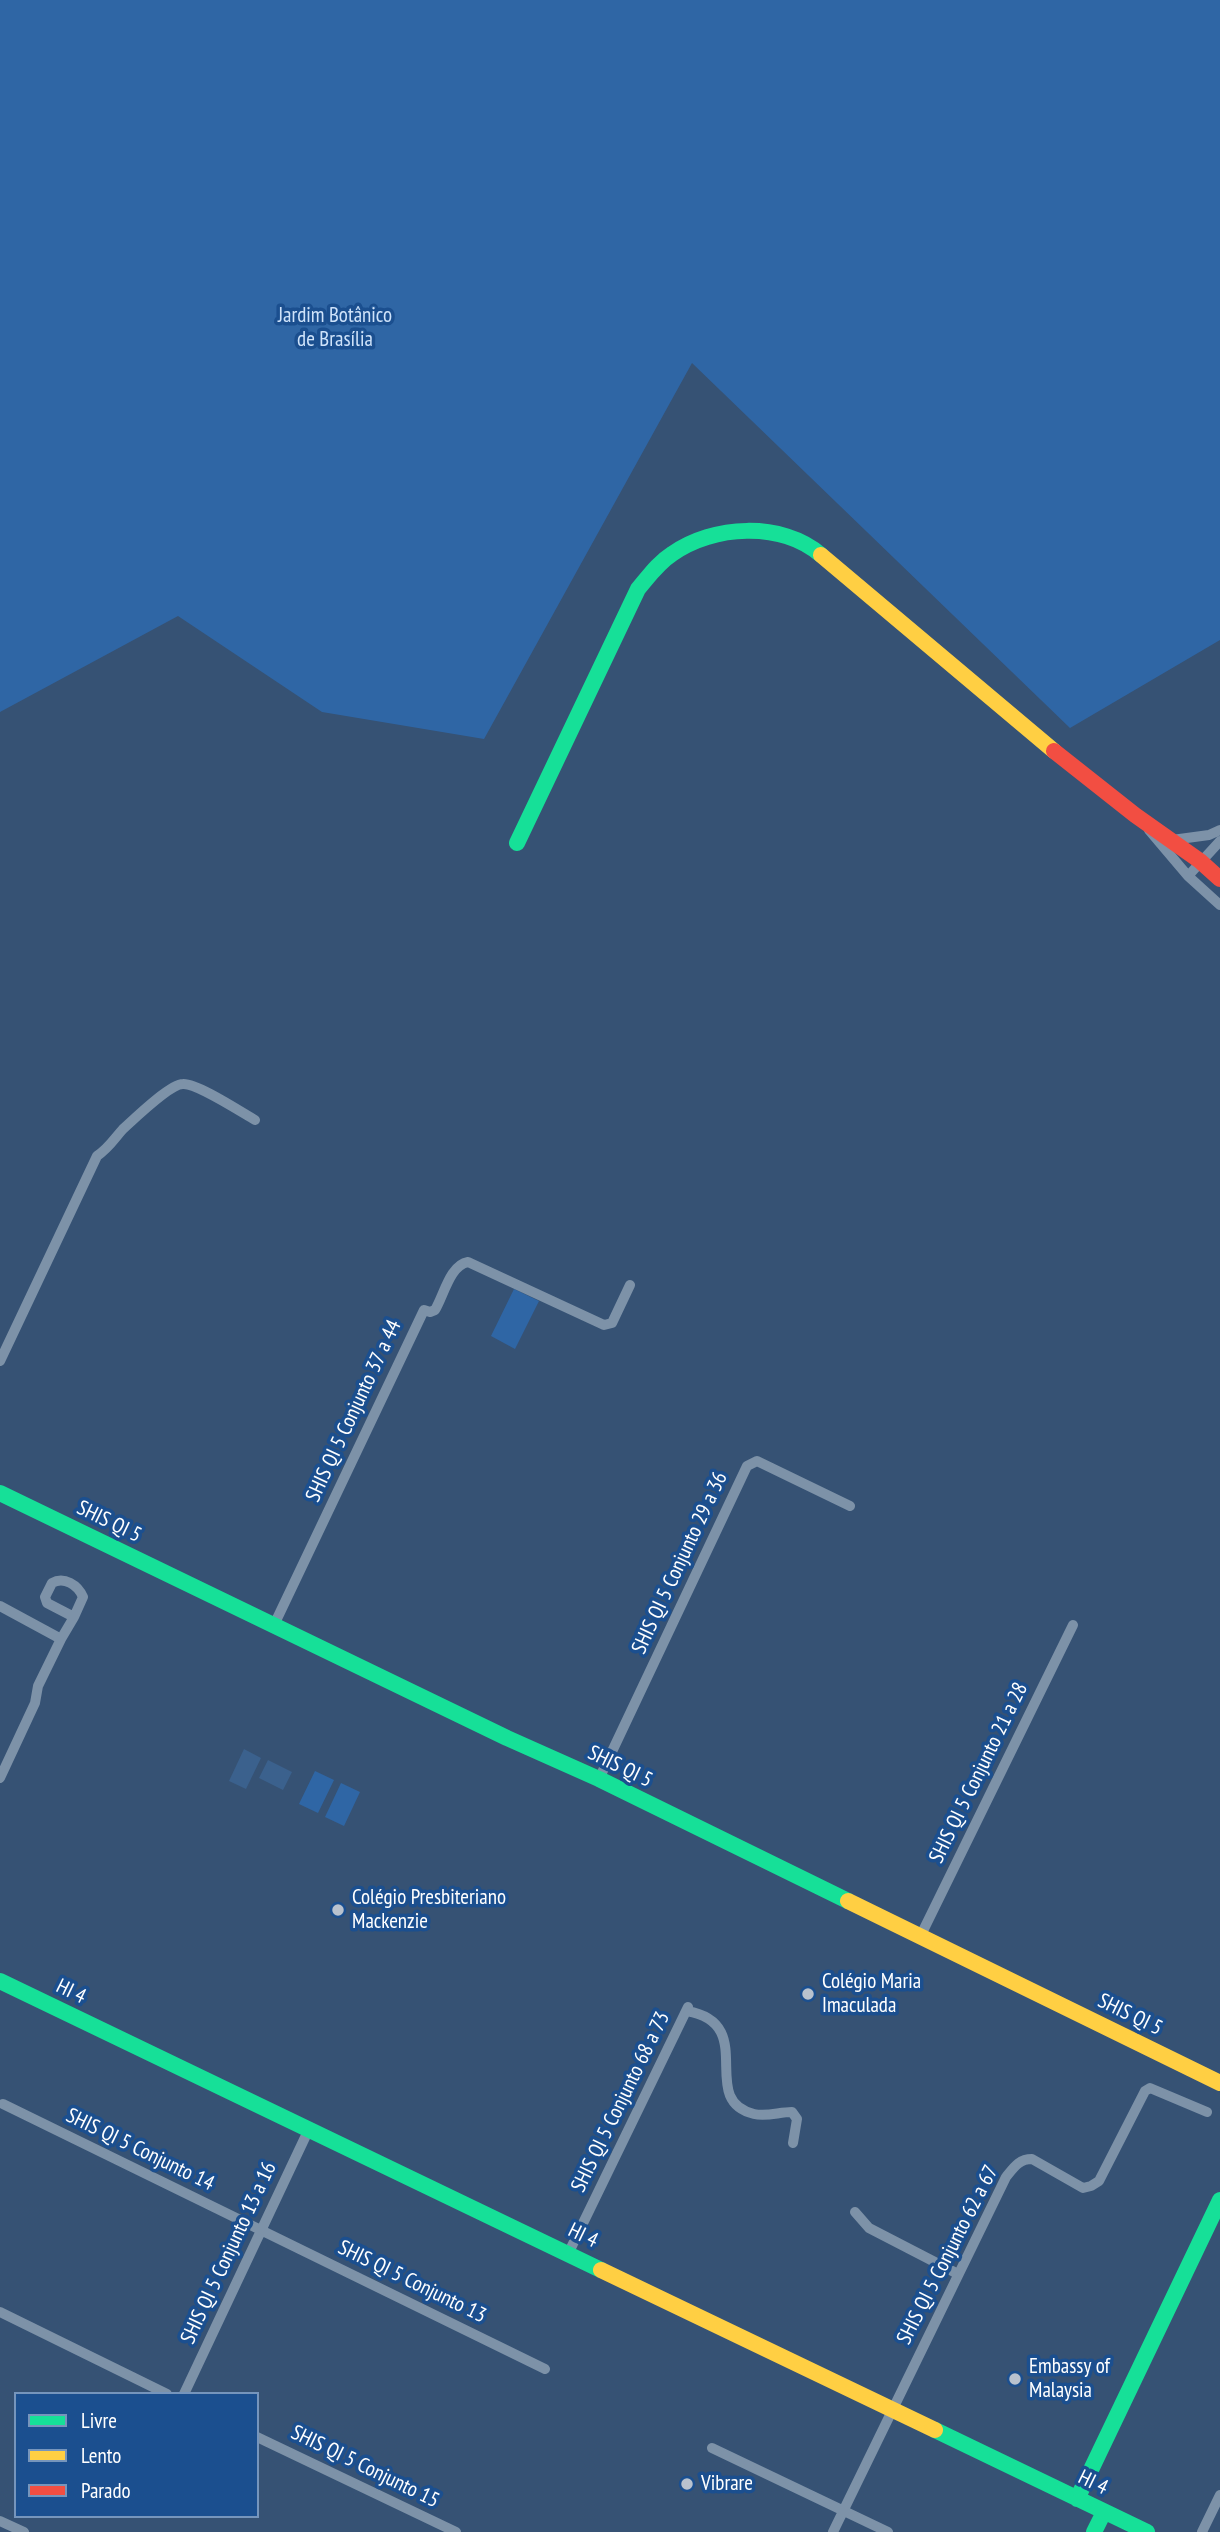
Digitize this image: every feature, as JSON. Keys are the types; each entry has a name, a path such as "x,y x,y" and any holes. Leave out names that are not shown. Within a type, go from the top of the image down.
{"street":[{"path":"517,843 638,589 660,563 691,543 718,534 757,533 786,537 817,551 1033,734 1135,815 1212,868"},
{"path":"1135,815 1188,876 1220,905"},
{"path":"1171,840 1209,835 1220,830"},
{"path":"1212,868 1220,841"},
{"path":"1188,876 1212,868"},
{"path":"0,1361 97,1156 111,1146 129,1124 181,1083 193,1086 255,1120"},
{"name":"SHIS QI 5 Conjunto 37 a 44","path":"274,1625 424,1310 435,1310 461,1263 468,1262 604,1325 612,1322 630,1285"},
{"name":"SHIS QI 5 Conjunto 29 a 36","path":"599,1779 747,1466 757,1461 850,1506"},
{"name":"SHIS QI 5","path":"0,1493 599,1779 1220,2083"},
{"path":"0,1606 61,1639"},
{"path":"0,1778 35,1703 38,1686 74,1617"},
{"name":"SHIS QI 5 Conjunto 21 a 28","path":"920,1937 1073,1625"},
{"name":"HI 4","path":"0,1981 569,2252 1147,2532"},
{"name":"SHIS QI 5 Conjunto 68 a 73","path":"569,2252 688,2009 715,2022 723,2035 727,2091 731,2099 738,2107 751,2113 766,2115 792,2112 797,2119 793,2143"},
{"name":"SHIS QI 5 Conjunto 62 a 67","path":"833,2532 1006,2177 1024,2159 1032,2159 1083,2188 1091,2186 1099,2181 1145,2091 1150,2088 1207,2112"},
{"name":"SHIS QI 5 Conjunto 14","path":"3,2105 261,2230"},
{"name":"SHIS QI 5 Conjunto 13 a 16","path":"185,2392 309,2129"},
{"path":"1077,2499 1220,2200"},
{"path":"855,2212 869,2228 958,2274"},
{"name":"SHIS QI 5 Conjunto 13","path":"261,2230 545,2369"},
{"path":"0,2312 163,2392"},
{"name":"SHIS QI 5 Conjunto 15","path":"259,2438 456,2532"},
{"path":"712,2448 888,2532"},
{"path":"1202,2532 1220,2495"},
{"path":"1094,2532 1104,2512"},
{"path":"0,2521 23,2532"}],"green space":[{"name":"Jardim Botânico de Brasília","path":"0,0 1220,0 1220,640 1070,728 692,363 484,739 322,712 178,616 0,712"},
{"path":"514,1289 539,1301 515,1349 491,1336"},
{"path":"315,1771 334,1780 318,1813 299,1804"},
{"path":"341,1783 360,1792 344,1826 325,1817"}],"shaded area":[{"path":"244,1749 261,1758 246,1789 229,1781"},
{"path":"268,1760 292,1772 283,1790 259,1778"}],"traffic: fast":[{"path":"517,843 638,589 662,561 689,544 707,537 747,531 787,536 821,555"},
{"path":"0,1493 848,1901"},
{"path":"0,1981 601,2270"},
{"path":"1077,2499 1220,2200"},
{"path":"935,2430 1147,2532"},
{"path":"1094,2532 1104,2512"}],"traffic: slow":[{"path":"821,555 1054,751"},
{"path":"848,1901 1220,2083"},
{"path":"601,2270 935,2430"}],"traffic: jam":[{"path":"1054,751 1220,879"}],"place":[{"name":"Colégio Presbiteriano Mackenzie","path":"338,1910"},
{"name":"Colégio Maria Imaculada","path":"808,1994"},
{"name":"Embassy of Malaysia","path":"1015,2379"},
{"name":"Vibrare","path":"687,2484"}]}
